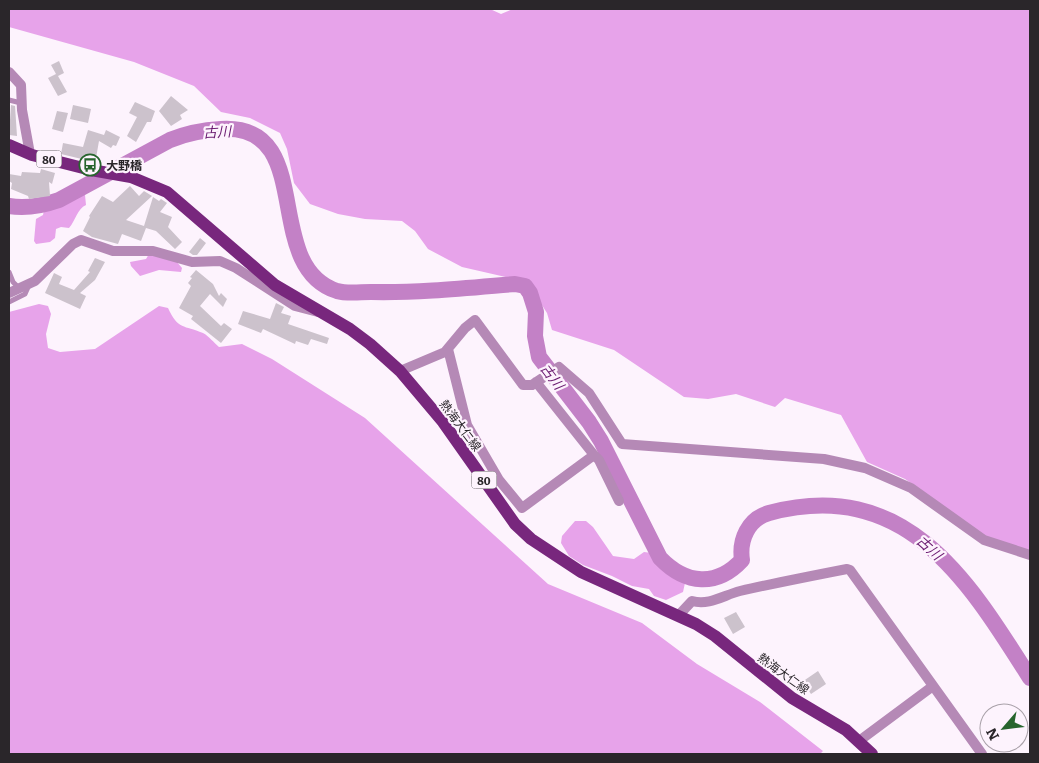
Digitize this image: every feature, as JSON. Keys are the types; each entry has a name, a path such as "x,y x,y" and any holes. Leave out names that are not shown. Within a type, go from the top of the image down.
{"main road":[{"name":"熱海大仁線","path":"9,146 30,154 91,170 122,175 167,192 275,285 350,329 400,371 443,422 515,524 532,539 581,572 678,616 715,636 792,698 831,719 872,754"}],"street":[{"path":"9,72 21,85 30,154"},
{"path":"9,293 25,287 49,270 73,244 81,240 113,251 153,251 192,262 220,261 236,268 295,306 319,312"},
{"path":"400,371 440,355 471,321 475,320 523,385 538,381 559,367 589,393 622,444 824,459 865,468 911,488 984,540 1030,555"},
{"path":"448,348 463,418 499,480 520,507 524,508 594,455"},
{"path":"538,381 599,460 619,501"},
{"path":"678,616 692,601 700,604 711,602 739,592 847,569 853,573 982,754"},
{"path":"859,741 933,686"}],"lane":[{"path":"9,100 22,103"},
{"path":"9,272 13,282 25,287 25,294 9,302"}],"shaded area":[{"path":"9,9 490,9 501,14 513,9 1030,9 1030,553 990,540 905,479 867,462 841,415 785,398 775,407 736,394 708,399 684,397 614,350 552,330 547,313 527,282 462,267 428,249 415,231 402,221 365,219 338,214 310,204 294,183 287,149 280,133 250,118 221,112 194,86 134,62 9,27"},
{"path":"81,193 85,195 86,205 81,209 69,228 61,227 56,229 55,238 50,242 36,244 34,241 36,219 43,215 44,210"},
{"path":"149,254 177,262 182,268 181,272 159,270 140,276 131,266 130,262 146,259"},
{"path":"39,304 48,306 51,314 46,334 48,348 60,352 95,349 159,306 168,308 175,320 182,326 203,333 219,347 242,344 272,359 365,418 548,584 642,623 697,664 760,702 823,751 820,754 9,754 9,312"},
{"path":"575,521 586,521 593,527 613,556 634,559 644,552 652,553 664,568 685,583 683,592 666,600 654,596 649,589 632,586 583,565 569,556 561,543 562,536"}],"building":[{"path":"59,61 64,73 58,76 67,92 58,96 48,78 56,74 51,65"},
{"path":"171,96 188,110 180,115 182,119 171,126 159,111"},
{"path":"135,102 155,111 151,122 147,122 136,142 127,136 137,117 129,113"},
{"path":"11,105 15,106 17,136 9,135"},
{"path":"73,105 91,109 88,123 70,119"},
{"path":"57,111 68,113 63,132 52,129"},
{"path":"88,130 104,135 106,130 120,137 116,146 113,145 111,148 99,141 96,158 91,157 90,161 61,154 63,143 83,147"},
{"path":"41,169 55,173 52,184 49,182 50,196 29,199 28,196 11,189 12,183 9,181 9,174 21,176 22,172 40,173"},
{"path":"130,186 139,196 144,191 152,196 126,220 144,226 153,197 159,201 161,199 167,203 160,212 172,217 168,227 182,242 175,249 156,231 146,228 141,241 122,234 118,244 92,237 83,231 89,216 102,196 113,202"},
{"path":"200,238 206,243 197,255 193,255 189,252"},
{"path":"95,258 105,262 95,280 80,293 86,296 80,309 45,293 54,273 62,277 59,284 74,290 90,272 88,271"},
{"path":"196,270 213,284 219,296 221,293 227,299 223,307 210,294 200,306 221,326 224,323 232,329 221,343 191,319 193,316 179,308 191,286 188,283 192,278 190,277"},
{"path":"276,303 284,307 281,313 291,316 288,324 329,338 327,344 311,339 308,345 296,341 295,344 263,329 261,333 238,324 243,311 270,319"},
{"path":"736,612 745,627 733,634 724,618"},
{"path":"818,671 826,684 811,694 809,691 806,694 799,684"}],"waterway":[{"name":"古川","path":"9,206 34,206 59,200 170,140 183,135 221,129 251,133 269,148 280,171 300,254 314,277 337,291 349,293 407,292 515,284 525,286 530,293 536,312 535,336 539,357 589,422 601,441 660,558 680,574 691,578 712,578 732,569 742,560 741,552 746,531 756,520 769,513 817,506 858,510 895,523 927,544 956,572 982,605 1030,678"}],"place":[{"name":"大野橋","path":"90,165"}]}
